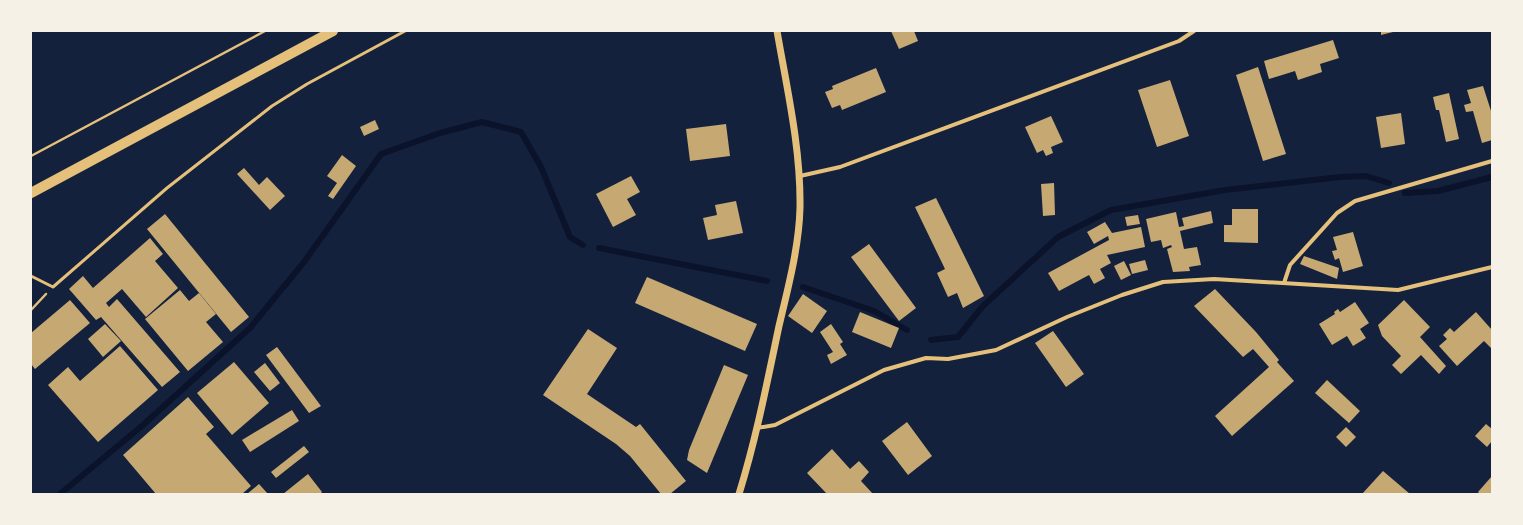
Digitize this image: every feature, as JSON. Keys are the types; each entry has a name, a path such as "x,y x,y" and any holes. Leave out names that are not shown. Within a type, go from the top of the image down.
{"main road":[{"path":"31,193 333,31"}],"street":[{"path":"739,494 757,428 798,237 800,176 777,31"},
{"path":"800,176 840,167 1179,41 1194,31"},
{"path":"1284,283 1290,264 1338,213 1355,201 1492,161"},
{"path":"757,428 775,425 884,370 926,358 948,359 996,350 1067,317 1115,298 1163,282 1214,280 1398,290 1492,267"}],"lane":[{"path":"31,276 53,287 167,188 272,106 307,84 405,31"}],"path":[{"path":"31,156 265,31"},
{"path":"31,310 53,287"}],"building":[{"path":"891,31 914,31 918,41 899,49"},
{"path":"1381,31 1393,31 1393,32 1381,35"},
{"path":"1333,40 1339,58 1320,64 1322,72 1298,80 1295,71 1269,79 1264,61"},
{"path":"1258,67 1286,154 1263,161 1236,75"},
{"path":"876,68 886,92 842,110 840,105 832,108 825,92 833,89 832,86"},
{"path":"1170,80 1189,136 1157,147 1138,90"},
{"path":"1483,86 1492,114 1492,140 1482,143 1473,111 1466,112 1464,105 1471,103 1467,90"},
{"path":"1449,93 1459,139 1446,142 1439,110 1436,110 1433,97"},
{"path":"1401,113 1405,144 1381,148 1376,117"},
{"path":"1051,116 1063,142 1051,147 1053,153 1046,156 1043,150 1037,153 1025,127"},
{"path":"375,120 379,129 364,136 360,127"},
{"path":"726,124 730,156 690,161 686,129"},
{"path":"342,155 356,166 333,199 328,196 337,183 327,176"},
{"path":"244,168 259,185 267,177 285,196 270,210 237,174"},
{"path":"631,176 640,192 627,199 636,215 613,227 596,194"},
{"path":"1054,183 1055,215 1043,216 1041,184"},
{"path":"936,198 984,296 963,308 957,293 948,297 937,273 945,269 915,207"},
{"path":"736,201 743,233 708,240 703,218 717,215 715,205"},
{"path":"1232,209 1258,209 1258,243 1224,242 1224,225 1232,225"},
{"path":"1211,211 1213,223 1180,231 1184,249 1197,247 1201,265 1189,267 1190,271 1173,272 1167,249 1172,247 1171,245 1163,248 1161,240 1151,242 1146,219 1176,212 1179,227 1184,226 1182,218"},
{"path":"165,214 249,317 231,332 147,229"},
{"path":"1138,215 1140,224 1127,226 1125,217"},
{"path":"1105,222 1112,233 1141,227 1145,247 1107,255 1111,263 1100,269 1105,278 1094,284 1089,275 1059,291 1048,273 1109,240 1108,236 1094,244 1087,232"},
{"path":"1353,232 1363,266 1343,272 1339,258 1335,260 1332,251 1337,250 1333,237"},
{"path":"150,238 163,254 155,261 178,288 146,317 122,289 106,303 109,307 117,299 180,372 162,387 101,317 96,320 69,289 83,276 93,288"},
{"path":"869,244 916,308 899,321 851,257"},
{"path":"1304,256 1339,268 1337,279 1300,264"},
{"path":"1145,260 1148,270 1132,274 1129,264"},
{"path":"1124,261 1131,275 1121,280 1114,266"},
{"path":"647,277 757,324 745,351 635,303"},
{"path":"1215,289 1256,332 1279,360 1277,362 1294,381 1232,436 1215,416 1269,367 1253,349 1243,357 1194,306"},
{"path":"180,290 189,301 199,293 216,314 206,322 223,342 188,371 145,319"},
{"path":"803,294 827,311 812,333 788,316"},
{"path":"70,300 90,323 35,369 31,364 31,333"},
{"path":"1404,300 1430,327 1420,337 1446,366 1439,374 1421,355 1401,374 1392,365 1401,356 1382,336 1378,325"},
{"path":"1355,302 1369,323 1360,329 1366,338 1353,346 1347,336 1332,345 1319,324 1335,314 1334,312 1338,309 1340,312"},
{"path":"860,312 899,328 891,348 852,332"},
{"path":"1476,312 1492,330 1492,349 1484,341 1457,366 1439,346 1447,339 1443,335 1450,328 1454,332"},
{"path":"105,324 121,341 103,357 88,339"},
{"path":"831,324 843,342 840,344 847,355 831,364 827,355 833,352 820,332"},
{"path":"588,329 617,348 587,394 636,427 640,424 686,481 670,494 661,494 630,456 616,444 543,395"},
{"path":"1053,331 1084,374 1066,387 1035,343"},
{"path":"120,346 158,390 98,442 48,385 68,367 80,381"},
{"path":"277,347 321,406 309,413 266,355"},
{"path":"234,362 269,403 232,435 197,393"},
{"path":"265,363 280,383 270,391 254,372"},
{"path":"724,365 748,375 707,473 687,460 689,450"},
{"path":"1327,380 1360,411 1349,423 1315,393"},
{"path":"188,397 214,427 206,434 251,486 242,494 156,494 123,455"},
{"path":"292,410 299,421 250,452 242,440"},
{"path":"907,422 932,456 908,475 882,441"},
{"path":"1486,424 1492,429 1492,441 1487,447 1475,436"},
{"path":"1346,427 1356,437 1346,447 1336,437"},
{"path":"304,446 309,452 276,478 271,472"},
{"path":"832,449 850,469 859,461 869,472 861,481 873,494 827,494 807,473"},
{"path":"1383,471 1410,494 1362,494"},
{"path":"308,474 322,492 320,494 283,494"},
{"path":"1492,476 1492,494 1480,494 1478,492"},
{"path":"259,484 268,494 247,494"}],"waterway":[{"path":"60,494 143,425 250,328 304,262 381,154 440,133 482,122 521,132 541,167 570,237 583,245"},
{"path":"931,340 958,337 983,306 1058,237 1111,210 1225,190 1340,177 1366,176 1389,183"},
{"path":"1405,193 1438,191 1492,177"},
{"path":"599,248 767,281"},
{"path":"803,287 874,311 907,330"}]}
